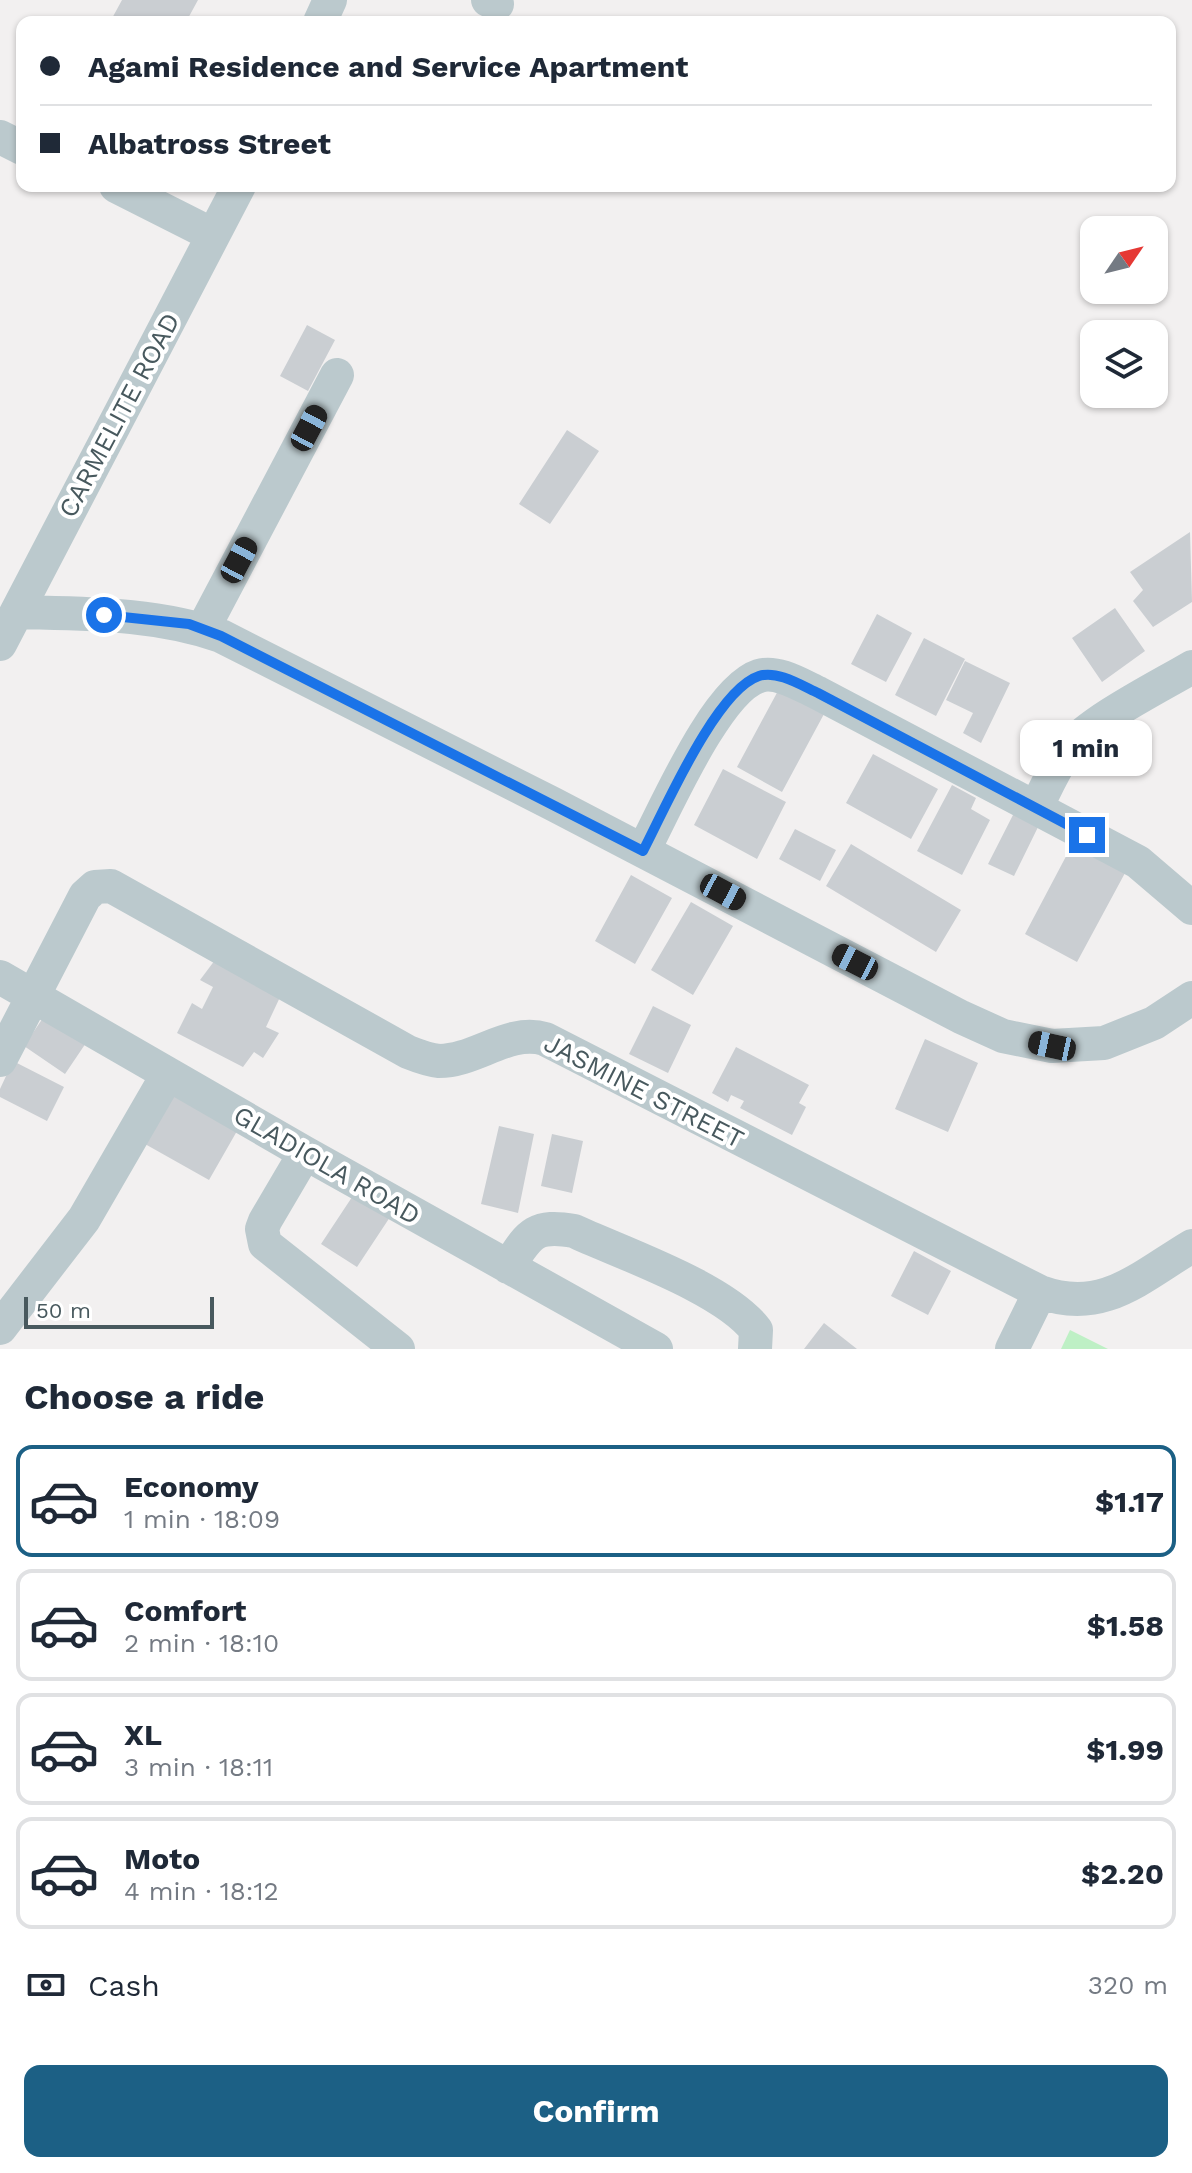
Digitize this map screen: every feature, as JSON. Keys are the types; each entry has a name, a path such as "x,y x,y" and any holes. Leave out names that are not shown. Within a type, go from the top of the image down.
{"street":[{"path":"128,192 213,235"},
{"name":"CARMELITE ROAD","path":"0,644 236,192"},
{"path":"203,629 337,375"},
{"path":"17,612 133,616 189,624 221,636 1003,1036 1052,1046 1104,1043 1154,1023 1192,998"},
{"path":"1036,808 1057,767 1085,731 1192,667"},
{"path":"643,851 715,716 740,686 761,675 785,678 818,693 1138,862 1192,908"},
{"name":"JASMINE STREET","path":"33,996 85,896 95,887 103,885 121,890 394,1044 427,1059 441,1061 463,1057 531,1035 545,1039 1040,1292 1060,1299 1077,1301 1100,1297 1129,1284 1192,1246"},
{"name":"GLADIOLA ROAD","path":"0,977 305,1153 656,1349"},
{"path":"0,1060 33,996"},
{"path":"0,1328 84,1219 168,1074"},
{"path":"305,1153 265,1221 262,1236 265,1244 398,1349"},
{"path":"508,1267 527,1238 538,1231 553,1227 574,1231 713,1294 736,1308 756,1330 755,1349"},
{"path":"1012,1349 1040,1292"}],"green space":[{"path":"1070,1330 1108,1349 1061,1349"}],"building":[{"path":"122,0 198,0 189,16 113,16"},
{"path":"307,325 335,340 308,391 280,376"},
{"path":"567,430 599,451 550,524 519,504"},
{"path":"1190,532 1192,602 1153,627 1133,601 1143,590 1130,572"},
{"path":"1115,608 1145,651 1102,682 1072,638"},
{"path":"877,614 912,633 886,682 851,664"},
{"path":"924,638 965,659 936,716 895,695"},
{"path":"965,661 1010,683 981,743 963,733 973,713 946,700"},
{"path":"779,689 824,714 782,792 737,767"},
{"path":"873,754 938,789 911,839 846,803"},
{"path":"723,769 786,802 757,859 694,825"},
{"path":"952,785 976,798 971,809 990,820 962,875 917,851"},
{"path":"1014,813 1039,825 1014,876 988,864"},
{"path":"795,829 836,850 820,881 779,859"},
{"path":"851,844 961,910 936,952 826,886"},
{"path":"1072,845 1125,873 1077,962 1025,934"},
{"path":"631,875 672,898 635,964 595,941"},
{"path":"691,902 733,926 693,995 651,970"},
{"path":"215,960 281,995 266,1027 279,1033 263,1058 254,1052 243,1067 177,1033 192,1003 202,1009 213,987 200,980"},
{"path":"653,1006 691,1025 668,1073 629,1054"},
{"path":"47,1012 88,1040 65,1074 24,1046"},
{"path":"925,1039 978,1063 948,1132 895,1109"},
{"path":"736,1047 809,1085 799,1103 806,1107 792,1135 740,1108 744,1101 731,1095 728,1102 712,1093"},
{"path":"13,1061 64,1087 47,1121 0,1097 0,1089"},
{"path":"177,1087 241,1124 209,1180 145,1144"},
{"path":"499,1126 534,1134 518,1213 481,1204"},
{"path":"552,1134 583,1141 572,1193 541,1186"},
{"path":"358,1188 394,1211 357,1267 321,1244"},
{"path":"914,1251 951,1271 928,1315 891,1296"},
{"path":"824,1323 857,1349 804,1349"}],"route":[{"path":"104,615 189,624 221,636 643,851 715,716 740,686 761,675 785,678 818,693 1087,835"}]}
